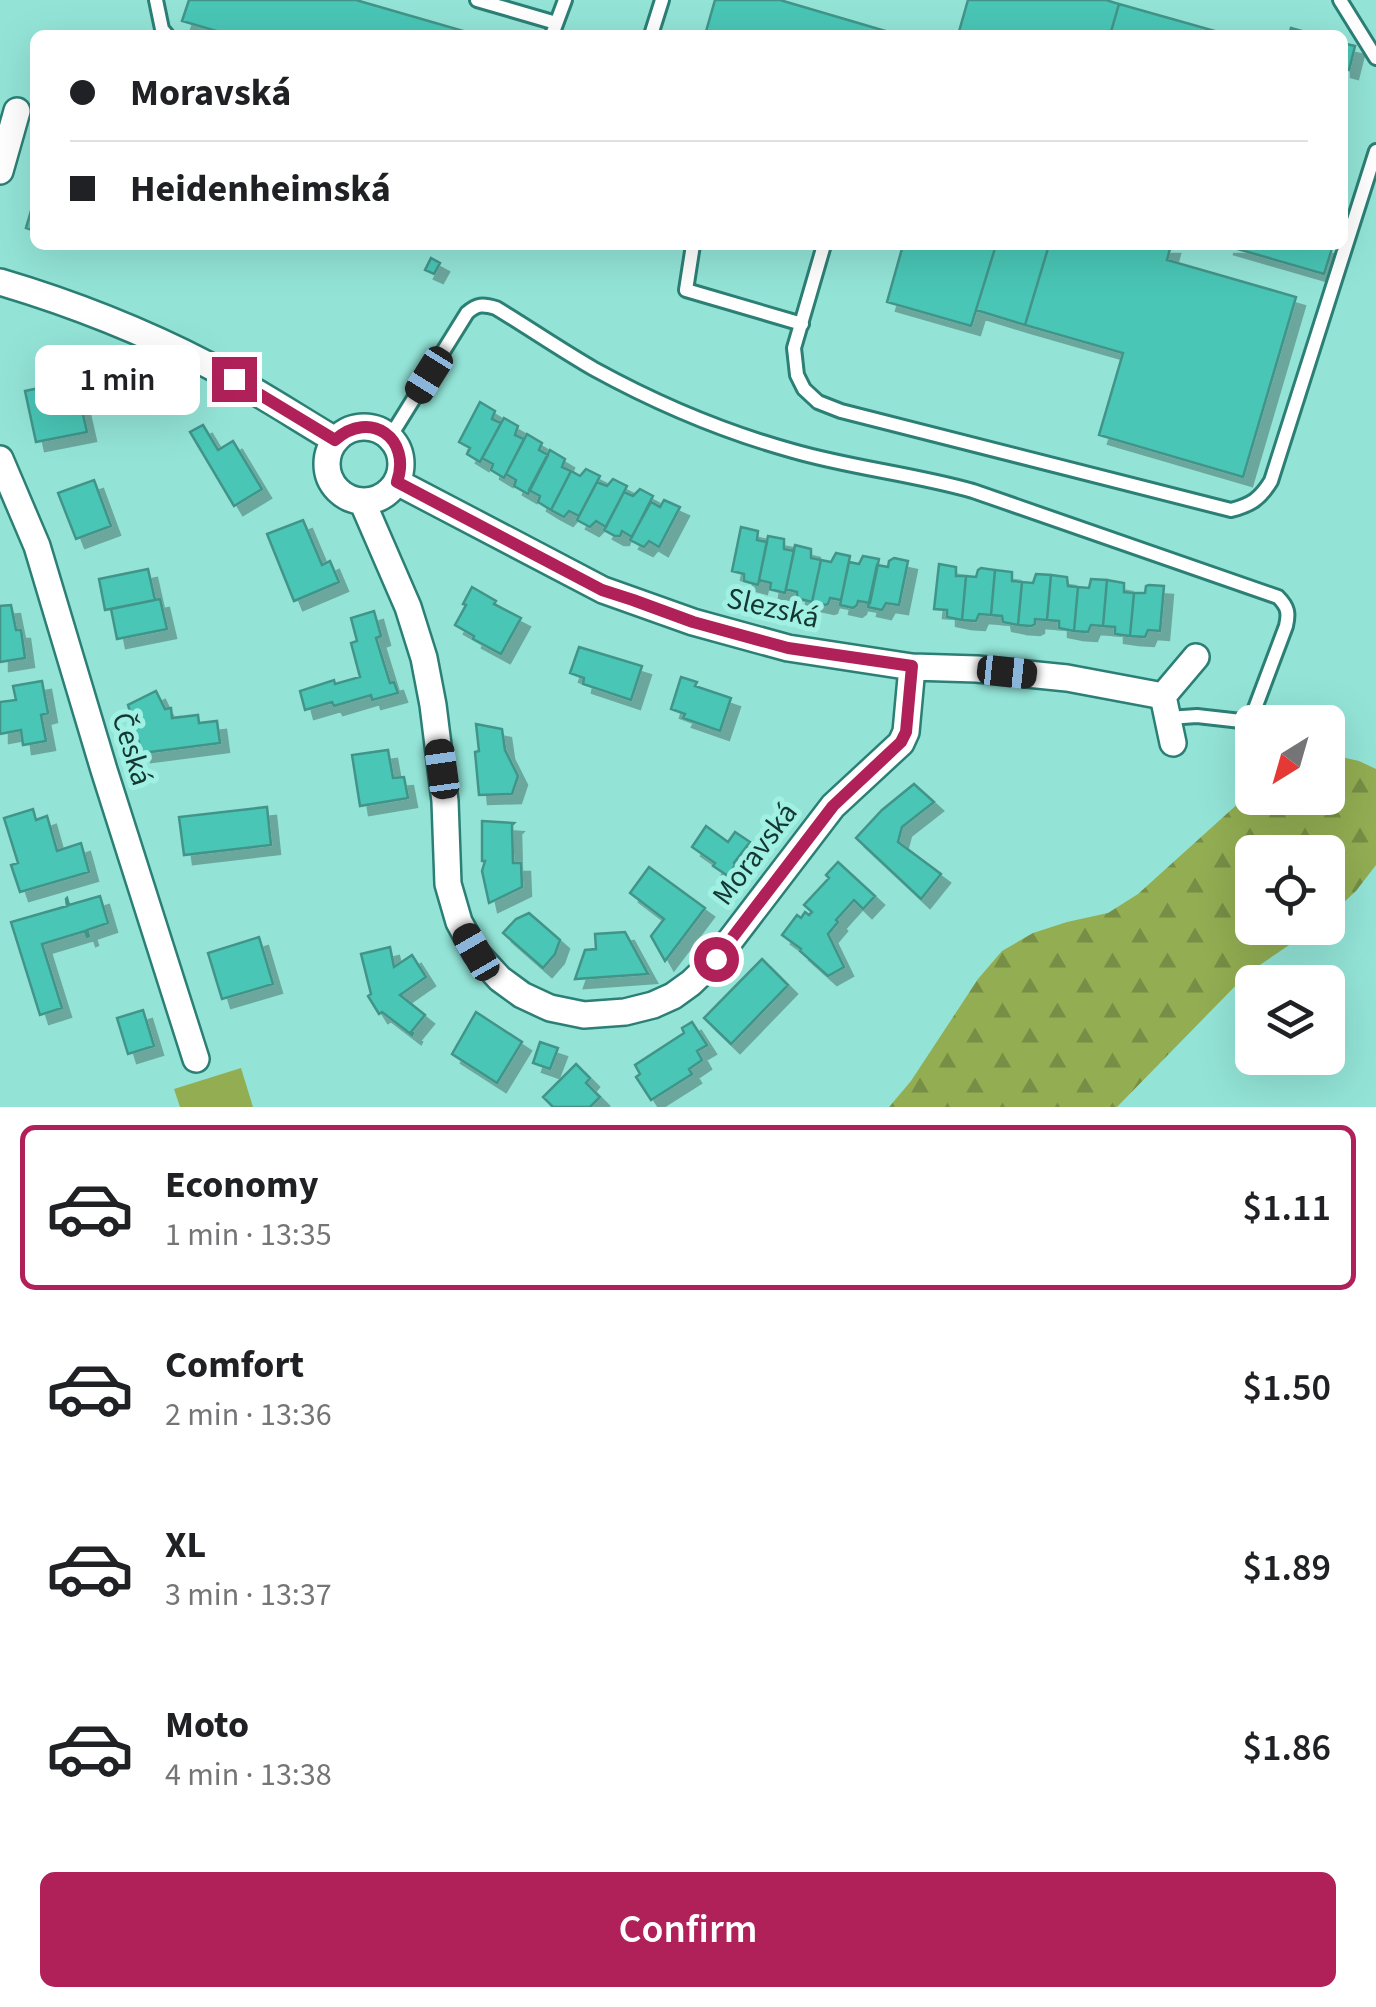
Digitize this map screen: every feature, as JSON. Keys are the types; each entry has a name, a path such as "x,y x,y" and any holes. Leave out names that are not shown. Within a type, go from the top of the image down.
{"street":[{"path":"0,171 17,111"},
{"path":"0,282 68,304 181,352 335,440"},
{"path":"356,427 380,430 390,437 401,458 397,482 382,496 362,501 340,492 333,484 327,462 335,440 356,427"},
{"name":"Česká","path":"0,459 37,546 196,1060"},
{"name":"Slezská","path":"397,482 602,590 693,622 788,648 912,666 1067,678 1168,719"},
{"name":"Moravská","path":"362,501 408,608 424,658 446,801 448,884 459,922 476,952 500,979 522,996 550,1008 584,1015 625,1012 653,1005 692,983 716,959 833,806 901,742 906,732 912,666"},
{"path":"1168,719 1196,658"}],"lane":[{"path":"156,0 162,30"},
{"path":"477,0 554,29 565,0"},
{"path":"653,30 662,0"},
{"path":"1340,0 1376,58"},
{"path":"1348,239 1376,151"},
{"path":"693,250 686,290 802,324"},
{"path":"823,250 794,348 797,376 804,390 818,402 841,412 1231,510 1262,496 1271,482 1345,250"},
{"path":"390,437 468,313 474,306 486,305 610,377 727,430 792,451 973,491 1260,591 1286,605 1286,626 1254,711 1248,717 1241,721 1196,716 1168,719"}],"green space":[{"path":"1345,758 1376,769 1376,865 1345,901 1345,835 1235,835 1235,945 1289,945 1260,965 1235,965 1235,986 1117,1107 889,1107 911,1081 978,979 1002,951 1033,933 1108,913 1138,894 1235,806 1235,815 1345,815"},
{"path":"241,1068 253,1107 180,1107 174,1089"}],"building":[{"path":"189,0 356,0 460,30 213,30 182,21"},
{"path":"715,0 780,0 882,30 706,30"},
{"path":"968,0 1106,0 1119,4 1111,30 959,30"},
{"path":"1119,4 1211,30 1111,30"},
{"path":"1348,44 1355,46 1348,70"},
{"path":"902,250 994,250 971,326 887,302"},
{"path":"994,250 1048,250 1025,325 976,310"},
{"path":"1048,250 1170,250 1167,260 1296,297 1243,477 1099,435 1123,353 1025,325"},
{"path":"1241,250 1331,250 1324,274"},
{"path":"431,258 440,263 434,274 425,270"},
{"path":"53,385 54,393 77,388 87,432 36,442 25,391"},
{"path":"480,402 495,411 492,419 501,423 480,462 467,454 470,448 459,442"},
{"path":"504,418 518,426 515,435 524,439 504,478 482,458"},
{"path":"203,425 218,450 233,441 262,489 234,506 190,432"},
{"path":"527,434 542,443 539,450 548,455 528,494 514,486 516,480 506,474"},
{"path":"550,450 565,459 562,467 571,471 551,510 529,490"},
{"path":"586,469 600,476 579,516 569,511 564,517 551,510 571,471 580,476"},
{"path":"613,479 627,486 606,527 596,521 590,527 577,520 597,482 607,486"},
{"path":"94,480 111,526 76,539 58,493"},
{"path":"640,489 653,496 632,537 622,531 615,536 604,530 624,492 633,496"},
{"path":"664,500 680,507 659,547 649,541 644,547 630,540 651,502 660,507"},
{"path":"303,520 322,565 330,561 339,582 294,601 267,534"},
{"path":"741,527 758,531 757,540 767,542 758,585 744,581 744,574 732,571"},
{"path":"768,536 784,539 784,549 794,551 785,593 770,589 771,583 759,580"},
{"path":"795,545 811,549 811,558 821,560 812,602 797,598 797,592 786,589"},
{"path":"836,553 850,556 841,600 830,598 825,605 812,602 821,560 831,562"},
{"path":"863,556 879,559 870,603 858,601 853,608 840,605 849,562 859,564"},
{"path":"894,558 908,561 899,605 886,603 882,610 868,607 877,565 888,567"},
{"path":"939,564 956,567 956,576 966,576 962,620 947,617 947,610 934,609"},
{"path":"981,568 995,570 991,615 979,614 976,621 962,620 966,576 976,577"},
{"path":"148,569 155,600 105,610 99,579"},
{"path":"995,570 1012,572 1012,581 1022,582 1018,625 991,615"},
{"path":"1036,574 1051,575 1047,620 1035,619 1031,626 1018,625 1022,582 1033,583"},
{"path":"1051,575 1067,577 1068,586 1078,587 1074,631 1059,628 1059,621 1047,620"},
{"path":"1091,579 1107,580 1103,626 1091,625 1088,632 1074,631 1078,587 1089,588"},
{"path":"1107,580 1124,583 1124,592 1134,593 1130,636 1115,634 1115,627 1103,626"},
{"path":"1149,585 1164,586 1160,631 1148,630 1145,637 1130,636 1134,593 1145,593"},
{"path":"472,587 521,618 501,654 455,625"},
{"path":"160,599 167,629 117,639 111,609"},
{"path":"11,605 16,630 21,630 25,658 0,662 0,606"},
{"path":"374,611 381,636 376,638 390,683 394,682 398,693 372,700 371,695 334,706 332,702 305,710 300,691 360,677 351,643 357,641 351,618"},
{"path":"579,647 642,666 631,700 583,684 584,678 570,673"},
{"path":"681,677 731,698 720,731 683,718 685,714 671,709"},
{"path":"42,681 48,713 41,715 46,741 23,745 21,730 0,734 0,702 16,700 13,686"},
{"path":"156,691 165,709 171,708 172,718 198,715 199,723 217,721 220,743 142,753 128,705"},
{"path":"476,724 502,729 505,750 518,776 512,794 479,795"},
{"path":"388,750 393,778 404,777 408,798 360,806 352,755"},
{"path":"914,784 934,802 902,827 898,842 941,874 921,899 856,838"},
{"path":"267,807 271,845 184,855 179,817"},
{"path":"33,809 36,820 47,816 57,851 81,843 89,872 20,892 11,865 18,863 4,818"},
{"path":"482,821 514,823 513,863 521,863 522,887 489,903 482,871"},
{"path":"706,826 728,842 735,832 750,842 728,876 692,847"},
{"path":"838,862 875,896 863,909 854,900 836,920 828,934 844,967 828,976 782,935 797,915 801,918 805,912 812,912 804,905"},
{"path":"649,867 705,908 665,961 651,936 664,919 630,893"},
{"path":"100,896 108,923 87,930 87,937 85,931 42,944 62,1008 40,1015 11,922 67,906 67,898 69,905"},
{"path":"529,913 560,940 543,968 503,933 516,919"},
{"path":"625,932 648,974 575,979 585,950 596,949 595,934"},
{"path":"259,937 273,984 222,999 208,953"},
{"path":"390,947 394,967 412,955 426,977 400,995 425,1015 412,1035 382,1012 379,1014 368,996 371,994 361,954"},
{"path":"762,959 788,985 731,1044 704,1018"},
{"path":"143,1010 154,1046 128,1054 117,1018"},
{"path":"476,1012 522,1042 497,1083 452,1054"},
{"path":"692,1022 707,1045 697,1051 702,1060 689,1069 692,1074 651,1100 636,1077 640,1074 635,1065 684,1033 682,1028"},
{"path":"540,1042 558,1048 550,1069 533,1063"},
{"path":"576,1064 590,1078 586,1083 600,1097 590,1107 553,1107 543,1097"}],"route":[{"path":"234,379 335,440 356,427 380,430 398,447 401,470 397,482 602,590 693,622 788,648 912,666 906,732 901,742 833,806 716,959"}]}
